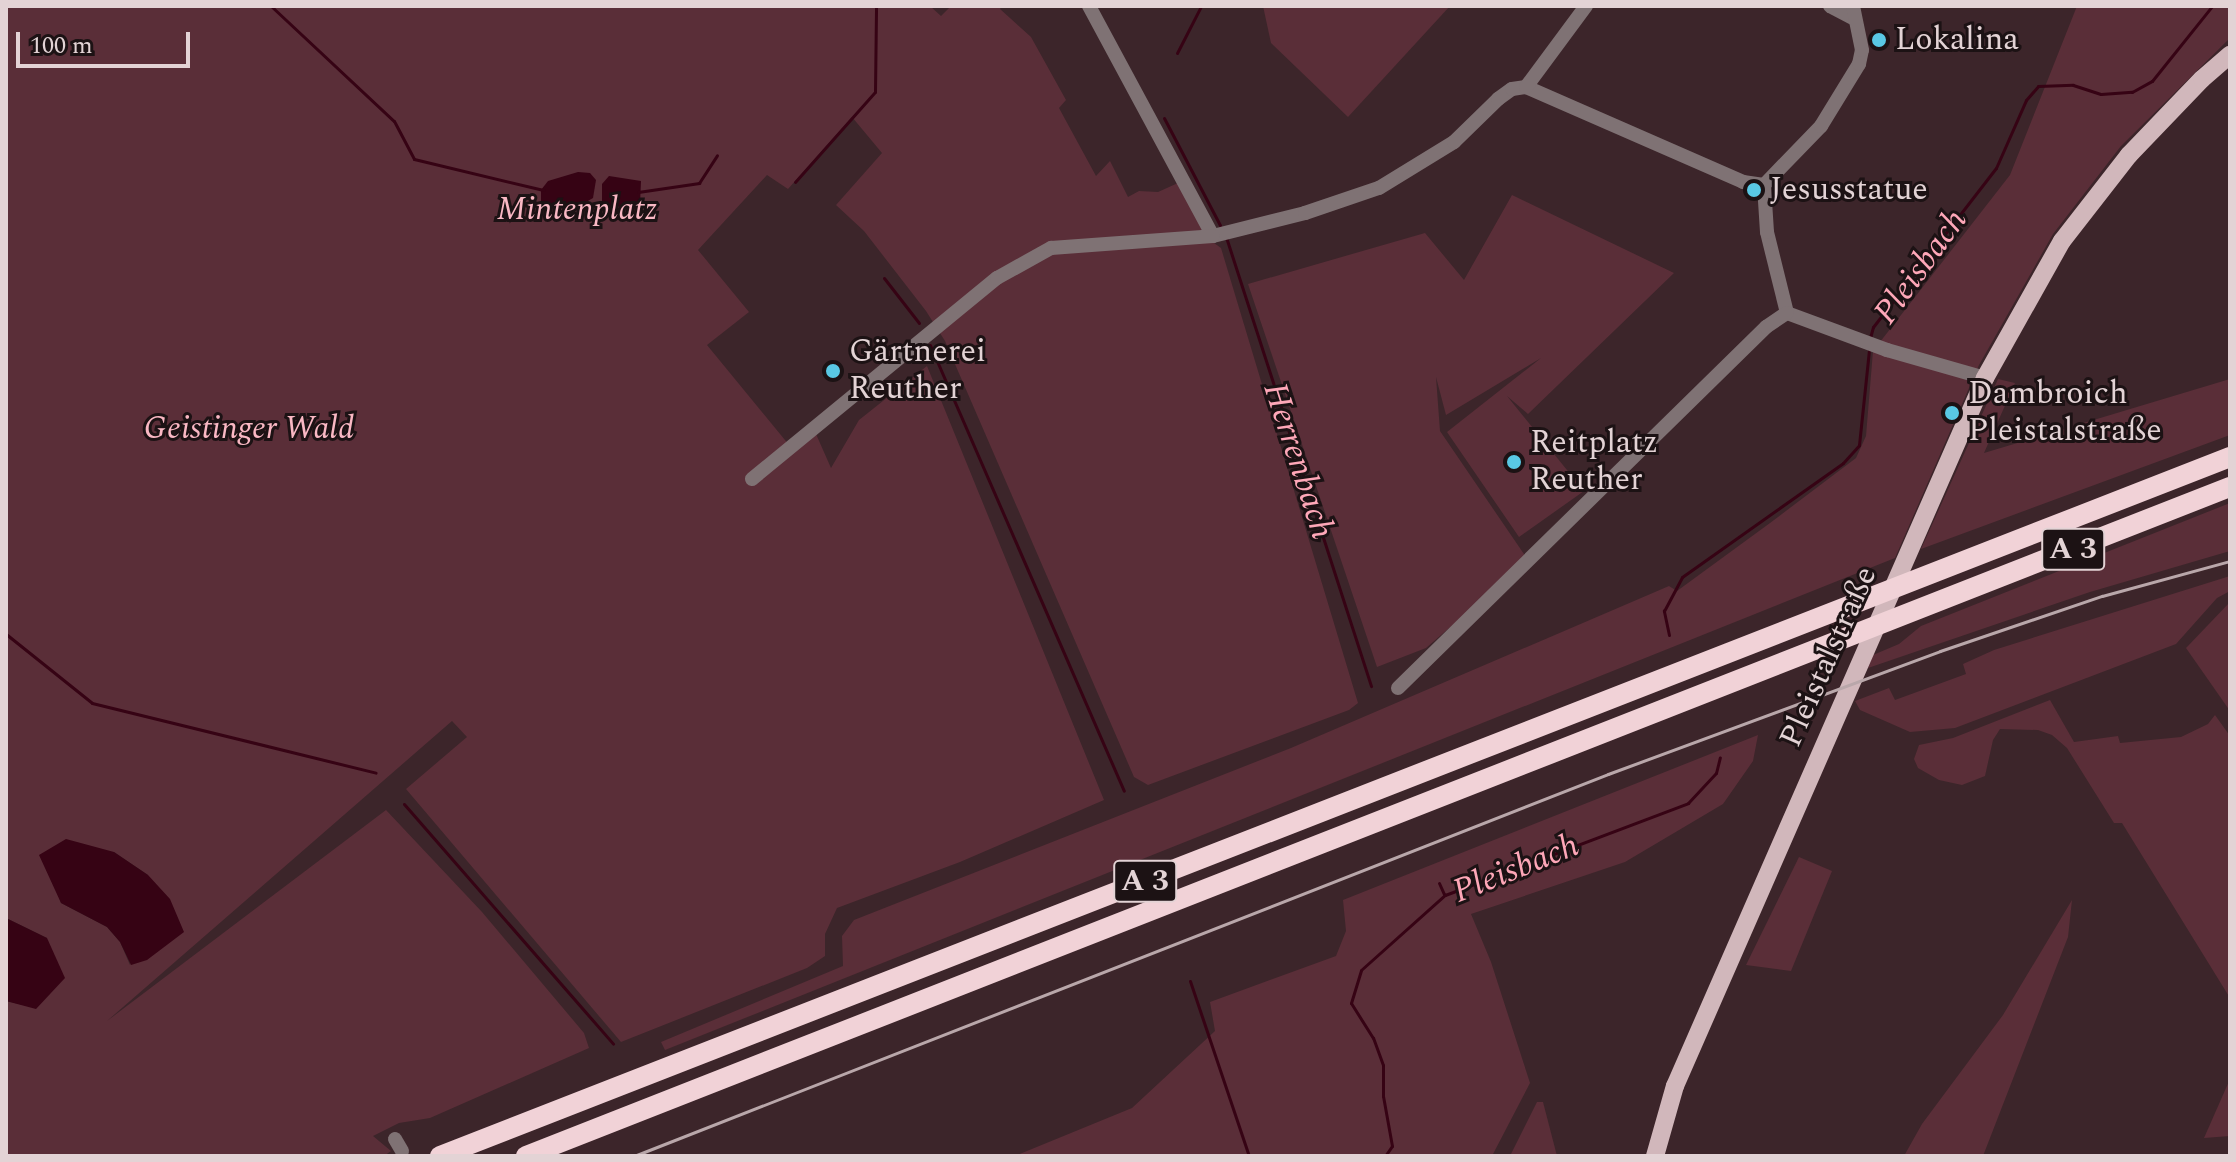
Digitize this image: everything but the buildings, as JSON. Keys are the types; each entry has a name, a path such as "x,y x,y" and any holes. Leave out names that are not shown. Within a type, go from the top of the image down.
{"highway":[{"name":"A 3","path":"440,1156 2230,457"},
{"name":"A 3","path":"526,1156 2230,487"}],"main road":[{"name":"Pleistalstraße","path":"1655,1156 1675,1086 1834,716 1985,378 2062,241 2129,155 2202,79 2230,55"}],"street":[{"path":"1089,6 1213,236"},
{"path":"1526,87 1586,6"},
{"path":"1787,313 1767,232 1764,185 1821,126 1859,64 1862,50 1853,12 1830,6"},
{"path":"752,479 997,278 1051,248 1213,236 1305,213 1379,188 1454,142 1512,89 1526,87 1743,182 1764,185"},
{"path":"1787,313 1887,350 1985,378"},
{"path":"1398,688 1766,327 1787,313"}],"green space":[{"path":"6,6 930,6 941,16 951,6 1002,6 1000,9 1031,37 1066,100 1059,108 1096,176 1110,161 1128,197 1139,191 1158,192 1178,183 1210,240 1221,248 1358,703 1349,710 1148,785 1134,777 945,341 926,311 864,231 836,205 882,153 852,117 788,189 767,175 698,250 749,312 707,345 794,451 816,434 831,468 859,420 927,366 1104,800 960,862 837,908 825,934 825,956 807,968 621,1042 406,789 467,737 452,721 107,1021 386,810 482,912 584,1033 589,1048 430,1118 399,1123 373,1136 391,1151 384,1156 6,1156 6,1001 36,1008 47,938 6,918","holes":["114,852 148,875 130,965 120,942 107,927 61,903 57,891"]},
{"path":"1263,6 1450,6 1348,117 1271,43"},
{"path":"2077,6 2230,6 2230,38 2121,146 2053,234 1979,365 1895,558 665,1050 661,1042 843,966 842,936 854,920 1291,748 1669,586 1677,591 1770,523 1856,458 1866,436 1873,351 2010,175"},
{"path":"1512,195 1674,273 1528,414 1507,396 1584,491 1519,537 1447,432 1541,358 1446,415 1436,377 1440,431 1528,560 1426,648 1377,667 1248,284 1425,233 1464,280"},
{"path":"1998,379 2015,383 1984,453 2230,379 2230,435 1921,549"},
{"path":"2230,503 2230,551 2090,592 1868,668 1873,655 1899,644 1921,626"},
{"path":"2230,576 2230,591 2217,598 2176,644 1955,728 1910,732 1860,710 1855,701 1889,688 1895,700 1966,674 1963,664 1994,650"},
{"path":"2230,602 2230,711 2186,648"},
{"path":"2050,700 2074,742 2118,736 2120,743 2181,737 2208,724 2215,715 2230,736 2230,998 2122,823 2114,823 2067,748 2052,735 2038,730 2000,729 1993,740 1985,776 1962,785 1939,780 1918,768 1914,759 1919,745 1953,738"},
{"path":"1758,735 1753,761 1723,804 1625,862 1471,914 1491,962 1530,1083 1492,1156 1015,1156 1132,1108 1215,1031 1210,1002 1336,956 1346,931 1343,900"},
{"path":"1799,857 1832,871 1791,971 1746,965"},
{"path":"2072,900 2068,937 1983,1156 1904,1156 1922,1124 2003,1015"},
{"path":"2230,1079 2230,1136 2204,1138"},
{"path":"1537,1102 1543,1102 1557,1156 1510,1156"}],"shaded area":[{"path":"578,172 590,173 596,180 593,198 581,205 556,206 541,202 541,190 548,181"},
{"path":"609,176 641,181 640,204 615,207 602,203 602,184"},
{"path":"66,839 114,852 148,875 170,899 184,932 147,960 131,965 120,942 107,927 61,903 39,855"},
{"path":"6,918 47,938 65,978 36,1009 6,1001"}],"waterway":[{"path":"271,6 394,121 414,159 543,190"},
{"path":"795,182 875,92 876,6"},
{"name":"Herrenbach","path":"1177,53 1201,6"},
{"name":"Pleisbach","path":"1870,338 1873,327 1996,168 2026,100 2038,86 2073,85 2101,94 2132,92 2152,81 2212,6"},
{"name":"Herrenbach","path":"1164,118 1220,225"},
{"path":"638,192 699,183 717,155"},
{"name":"Herrenbach","path":"1226,237 1371,686"},
{"path":"884,278 919,323"},
{"path":"930,345 1124,791"},
{"name":"Pleisbach","path":"1669,635 1664,611 1682,577 1843,463 1859,445 1869,350"},
{"path":"6,634 92,703 376,773"},
{"name":"Pleisbach","path":"1385,1156 1392,1146 1383,1096 1383,1065 1373,1038 1351,1003 1361,970 1445,895 1688,803 1716,773 1720,757"},
{"path":"404,804 613,1044"},
{"path":"1439,883 1444,894"},
{"path":"1190,981 1249,1156"}],"railway":[{"path":"634,1156 1608,774 1940,651 2102,596 2230,561"}],"place":[{"name":"Lokalina","path":"1879,40"},
{"name":"Jesusstatue","path":"1754,190"},
{"name":"Gärtnerei Reuther","path":"833,371"},
{"name":"Dambroich Pleistalstraße","path":"1952,413"},
{"name":"Reitplatz Reuther","path":"1514,462"}],"park label":[{"name":"Mintenplatz","path":"577,210"},
{"name":"Geistinger Wald","path":"249,429"}]}
